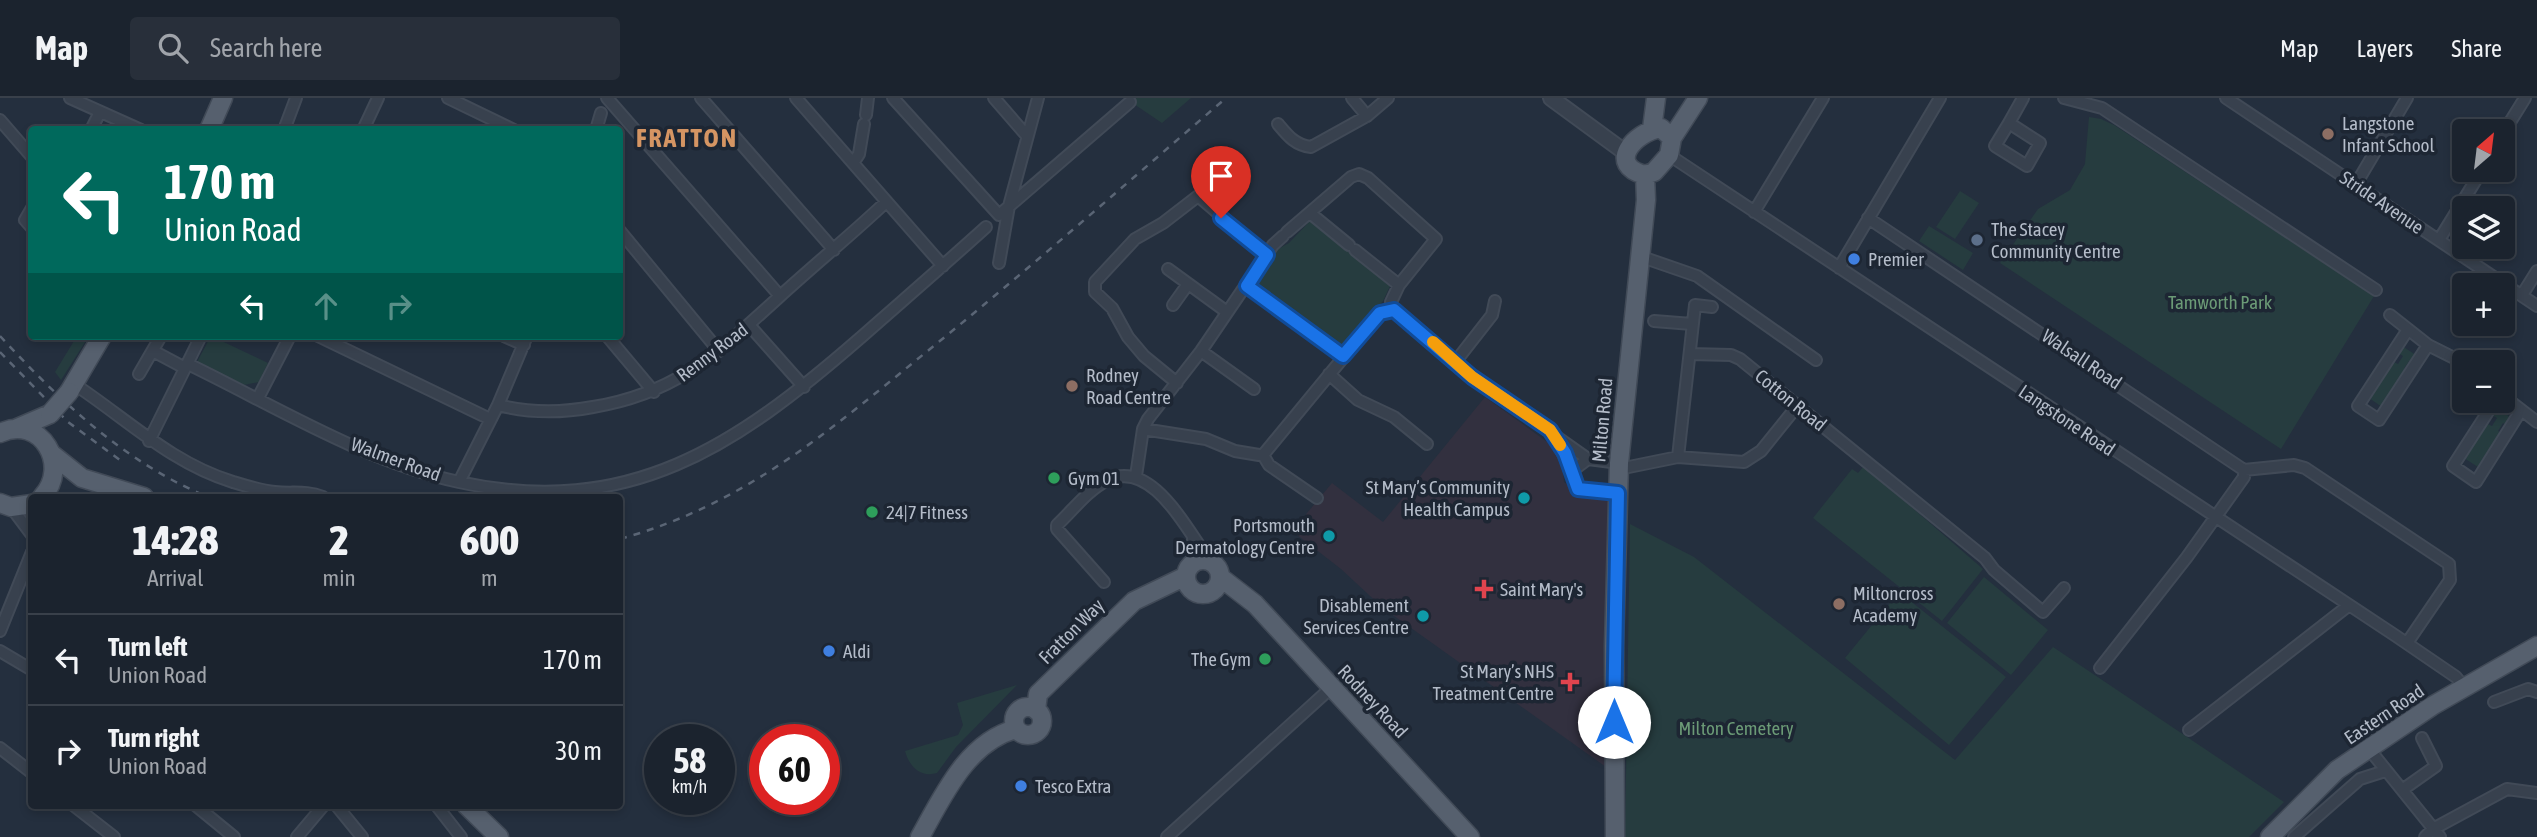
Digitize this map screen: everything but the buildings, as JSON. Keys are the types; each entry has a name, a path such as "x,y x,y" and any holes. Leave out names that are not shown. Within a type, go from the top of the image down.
{"main road":[{"path":"211,126 223,98"},
{"path":"1652,130 1656,98"},
{"path":"1671,147 1667,131 1652,130 1636,139 1626,153 1626,162 1630,169 1645,176 1654,172 1671,147 1698,98"},
{"name":"Milton Road","path":"1615,837 1614,646 1619,466 1645,176"},
{"path":"8,431 47,415 71,388 100,340"},
{"path":"44,494 54,477 47,415"},
{"path":"8,431 37,435 82,478 134,494"},
{"path":"48,494 82,478"},
{"path":"6,505 28,500"},
{"path":"1151,593 1205,594 1215,577 1201,560 1189,570 1188,586 1195,593"},
{"name":"Fratton Way","path":"920,837 943,796 982,745 999,734 1016,729 1024,735 1037,731 1042,722 1037,710 1038,694 1122,611 1189,570"},
{"name":"Rodney Road","path":"1215,577 1245,594 1470,837"},
{"name":"Eastern Road","path":"2270,837 2337,770 2464,687 2537,646"},
{"path":"470,809 499,837"}],"street":[{"path":"69,98 132,126"},
{"path":"286,126 296,98"},
{"path":"365,126 378,98"},
{"path":"448,98 505,126"},
{"path":"607,98 780,296"},
{"path":"701,98 834,250"},
{"path":"796,98 943,266"},
{"path":"853,163 859,154 868,98"},
{"path":"893,98 999,215 1130,102"},
{"path":"994,98 1027,136"},
{"path":"999,263 1009,206 1038,98"},
{"path":"1352,98 1367,116"},
{"path":"1278,124 1291,140 1300,146 1311,147 1367,116 1388,98"},
{"path":"1550,98 1626,153"},
{"path":"1754,212 1823,98"},
{"path":"1839,268 1940,98"},
{"path":"2009,123 2024,98"},
{"path":"2064,98 2102,108 2376,290"},
{"name":"Stride Avenue","path":"2226,98 2537,306"},
{"path":"2356,184 2407,98"},
{"path":"2512,119 2525,98"},
{"path":"94,126 100,112"},
{"path":"597,126 601,113"},
{"path":"0,120 28,152"},
{"name":"Langstone Road","path":"1671,147 1754,212 2407,643 2456,677 2464,687"},
{"path":"1136,476 1143,429 1267,255 1285,234 1359,174 1368,178 1436,239 1399,285 1391,302 1394,310 1472,377 1588,459 1619,466 1678,457 1744,462 1761,451 1798,405"},
{"path":"2438,240 2474,182"},
{"path":"1177,383 1144,356 1128,337 1112,308 1095,292 1095,282 1135,239 1163,223 1198,196 1267,255"},
{"name":"Renny Road","path":"498,405 534,411 572,411 631,401 683,377 719,351 886,202"},
{"path":"1310,212 1399,285"},
{"name":"Walsall Road","path":"1868,218 2241,465 2244,470"},
{"name":"Walmer Road","path":"153,351 258,398 372,454 459,482 555,493 634,482 695,458 750,426 804,387 986,227"},
{"path":"623,235 719,351"},
{"path":"1639,256 1697,276 1815,360"},
{"path":"1168,269 1227,313"},
{"path":"2522,295 2537,271"},
{"path":"1173,305 1188,284"},
{"path":"1247,286 1343,356"},
{"path":"1456,361 1492,315 1495,302"},
{"path":"1678,457 1695,304 1712,307"},
{"path":"1261,455 1380,313 1394,310"},
{"path":"2390,314 2407,331 2452,357"},
{"path":"1654,321 1692,324"},
{"path":"749,325 804,387"},
{"path":"2407,331 2358,406 2368,413 2379,420 2428,345"},
{"path":"139,374 159,340"},
{"path":"149,441 199,340"},
{"path":"258,398 288,340"},
{"path":"326,340 490,419"},
{"path":"610,340 654,392"},
{"path":"459,482 498,405 525,341"},
{"path":"1201,351 1254,389"},
{"name":"Cotton Road","path":"1690,354 1731,355 1740,359 1985,558 2005,580 2043,612 2064,588"},
{"path":"1329,374 1358,400 1394,417 1427,444"},
{"path":"71,388 149,441 193,466 233,482 276,492 303,491 313,494"},
{"path":"2515,404 2521,412 2537,422"},
{"path":"2487,413 2453,466 2476,482 2521,412"},
{"path":"1143,429 1206,439 1235,451 1261,455 1269,465 1317,498"},
{"path":"1550,430 1565,453 1578,489 1618,493"},
{"path":"1572,471 1588,459"},
{"path":"2100,668 2216,519 2244,477 2244,470 2294,465 2305,468 2449,564 2450,580 2407,643"},
{"path":"1104,582 1057,529 1058,525 1104,481 1136,476 1149,482 1189,529 1215,577"},
{"path":"6,505 28,531"},
{"path":"1189,570 1193,539"},
{"path":"0,631 28,561"},
{"path":"2189,730 2348,606"},
{"path":"0,652 28,668"},
{"path":"1167,837 1332,687"},
{"path":"2494,702 2528,689 2537,692"},
{"path":"2402,790 2435,766 2422,738"},
{"path":"0,748 28,770"},
{"path":"2369,749 2433,834 2507,789 2537,793"},
{"path":"2294,837 2360,779 2385,771"},
{"path":"78,809 114,837"},
{"path":"200,809 234,837"},
{"path":"298,837 321,809"},
{"path":"339,809 362,837"},
{"path":"439,809 461,837"}],"shaded area":[{"name":"Saint Mary's","path":"1485,397 1557,449 1562,460 1564,482 1578,494 1610,500 1606,767 1383,608 1341,569 1292,531 1332,483 1383,522"}],"green space":[{"path":"1125,98 1191,98 1162,123"},
{"name":"Tamworth Park","path":"2089,117 2114,125 2374,296 2281,449 2000,263 2038,209 2070,190 2085,164"},
{"path":"1960,191 1979,203 1955,239 1936,227"},
{"path":"1311,220 1390,286 1383,301 1343,349 1256,284 1278,249 1289,243"},
{"path":"1929,226 1973,253 1963,270 1919,241"},
{"path":"75,340 86,340 61,380 55,372"},
{"path":"209,340 219,340 268,363 259,382 244,385 197,362"},
{"path":"2402,346 2419,357 2414,364 2409,361 2404,369 2408,372 2385,409 2369,398 2392,361 2398,364 2403,356 2398,353"},
{"path":"2504,413 2513,419 2508,426 2503,423 2498,431 2503,434 2481,469 2464,458 2486,423 2492,426 2497,418 2492,415"},
{"path":"1864,466 1983,569 1942,621 1813,518 1852,469 1858,473"},
{"name":"Milton Cemetery","path":"1630,524 1694,557 1955,760 2053,647 2284,802 2249,837 1625,837"},
{"path":"1984,577 2048,630 2011,675 1947,623"},
{"path":"1899,592 2006,677 1949,745 1845,658"},
{"path":"1017,685 956,747 937,773 925,774 912,766 905,751 958,735 963,725 957,703"}],"railway":[{"path":"623,538 708,506 747,485 821,435 1005,287 1226,98"},
{"path":"0,336 46,384 95,428 149,466 201,494"},
{"path":"0,352 68,422 124,463"}],"slow traffic":[{"path":"1433,342 1472,377 1550,430 1560,445"}],"place":[{"name":"Langstone Infant School","path":"2328,134"},
{"name":"The Stacey Community Centre","path":"1977,240"},
{"name":"Premier","path":"1854,259"},
{"name":"Rodney Road Centre","path":"1072,386"},
{"name":"Gym 01","path":"1054,478"},
{"name":"St Mary’s Community Health Campus","path":"1524,498"},
{"name":"24|7 Fitness","path":"872,512"},
{"name":"Portsmouth Dermatology Centre","path":"1329,536"},
{"name":"Saint Mary's","path":"1484,589"},
{"name":"Miltoncross Academy","path":"1839,604"},
{"name":"Disablement Services Centre","path":"1423,616"},
{"name":"Aldi","path":"829,651"},
{"name":"The Gym","path":"1265,659"},
{"name":"St Mary’s NHS Treatment Centre","path":"1570,682"},
{"name":"Tesco Extra","path":"1021,786"}],"district":[{"name":"FRATTON","path":"687,138"}],"route":[{"path":"1221,218 1267,255 1247,286 1343,356 1380,313 1394,310 1472,377 1550,430 1565,453 1578,489 1618,493 1614,722"}]}
